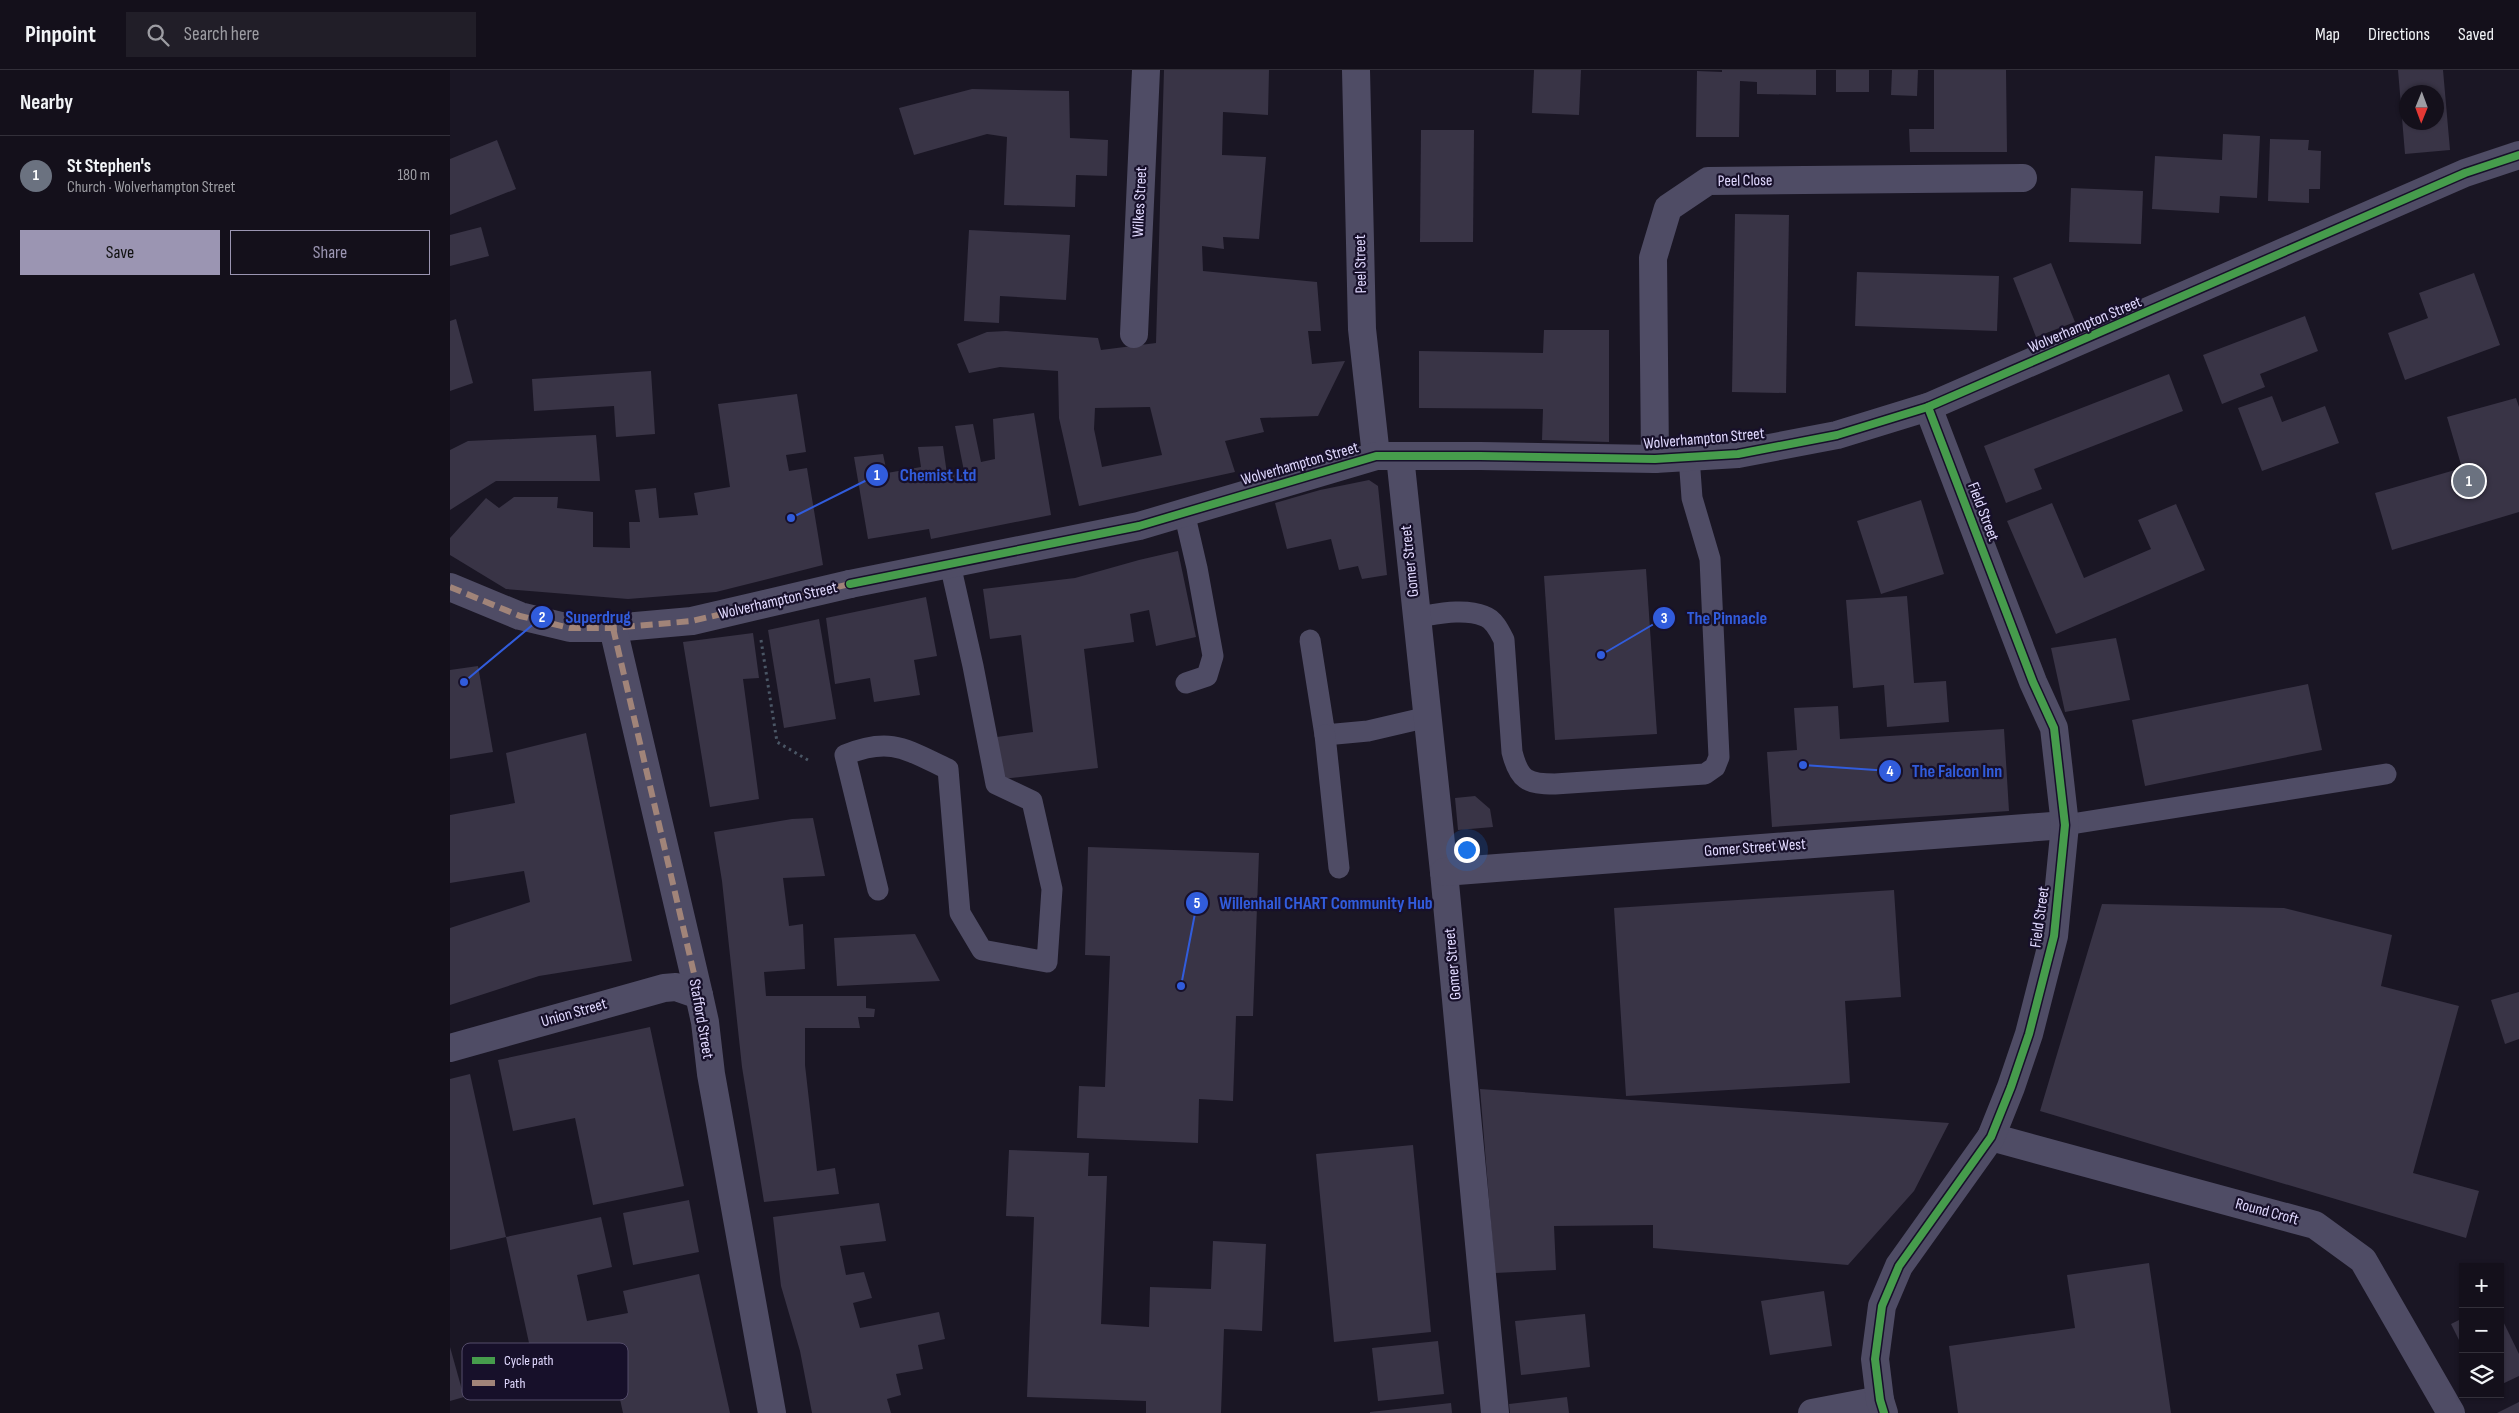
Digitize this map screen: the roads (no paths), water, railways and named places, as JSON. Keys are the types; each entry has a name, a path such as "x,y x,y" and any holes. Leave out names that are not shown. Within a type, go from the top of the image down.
{"street":[{"name":"Wilkes Street","path":"1134,334 1146,70"},
{"name":"Peel Street","path":"1356,70 1362,329 1388,456"},
{"name":"Wolverhampton Street","path":"450,587 520,616 570,628 613,628 692,621 850,584 1139,526 1388,456 1655,459 1738,454 1837,435 1928,407 2465,173 2519,155"},
{"name":"Peel Close","path":"1655,459 1653,258 1668,208 1708,181 2023,178"},
{"name":"Field Street","path":"1882,1406 1875,1359 1882,1306 1899,1266 1991,1137 2011,1087 2028,1034 2054,936 2065,825 2054,728 2034,682 1928,407"},
{"name":"Gomer Street","path":"1388,456 1417,617 1444,872 1495,1413"},
{"name":"Stafford Street","path":"613,628 705,1022 711,1074 772,1413"},
{"name":"Gomer Street West","path":"1444,872 2065,825"},
{"name":"Union Street","path":"450,1048 664,988 676,987 699,995"},
{"name":"Round Croft","path":"1991,1137 2315,1225 2363,1260 2451,1413"},
{"path":"1812,1413 1882,1406"}],"lane":[{"path":"1417,617 1452,612 1486,616 1497,626 1504,640 1512,752 1516,769 1527,781 1538,784 1555,784 1705,774 1715,767 1719,757 1710,569 1702,528 1692,498 1689,457"},
{"path":"1184,512 1197,568 1213,656 1207,676 1186,682"},
{"path":"878,890 845,755 866,746 899,746 948,769 960,912 982,950 1047,962 1052,890 1032,801 996,784 973,666 950,564"},
{"path":"1310,640 1325,735 1339,868"},
{"path":"1325,735 1368,731 1428,717"},
{"path":"2065,825 2386,774"}],"place":[{"name":"St Stephen's","path":"2469,481"},
{"name":"Chemist Ltd","path":"791,518"},
{"name":"The Pinnacle","path":"1601,655"},
{"name":"Superdrug","path":"464,682"},
{"name":"The Falcon Inn","path":"1803,765"},
{"name":"Willenhall CHART Community Hub","path":"1181,986"}]}
